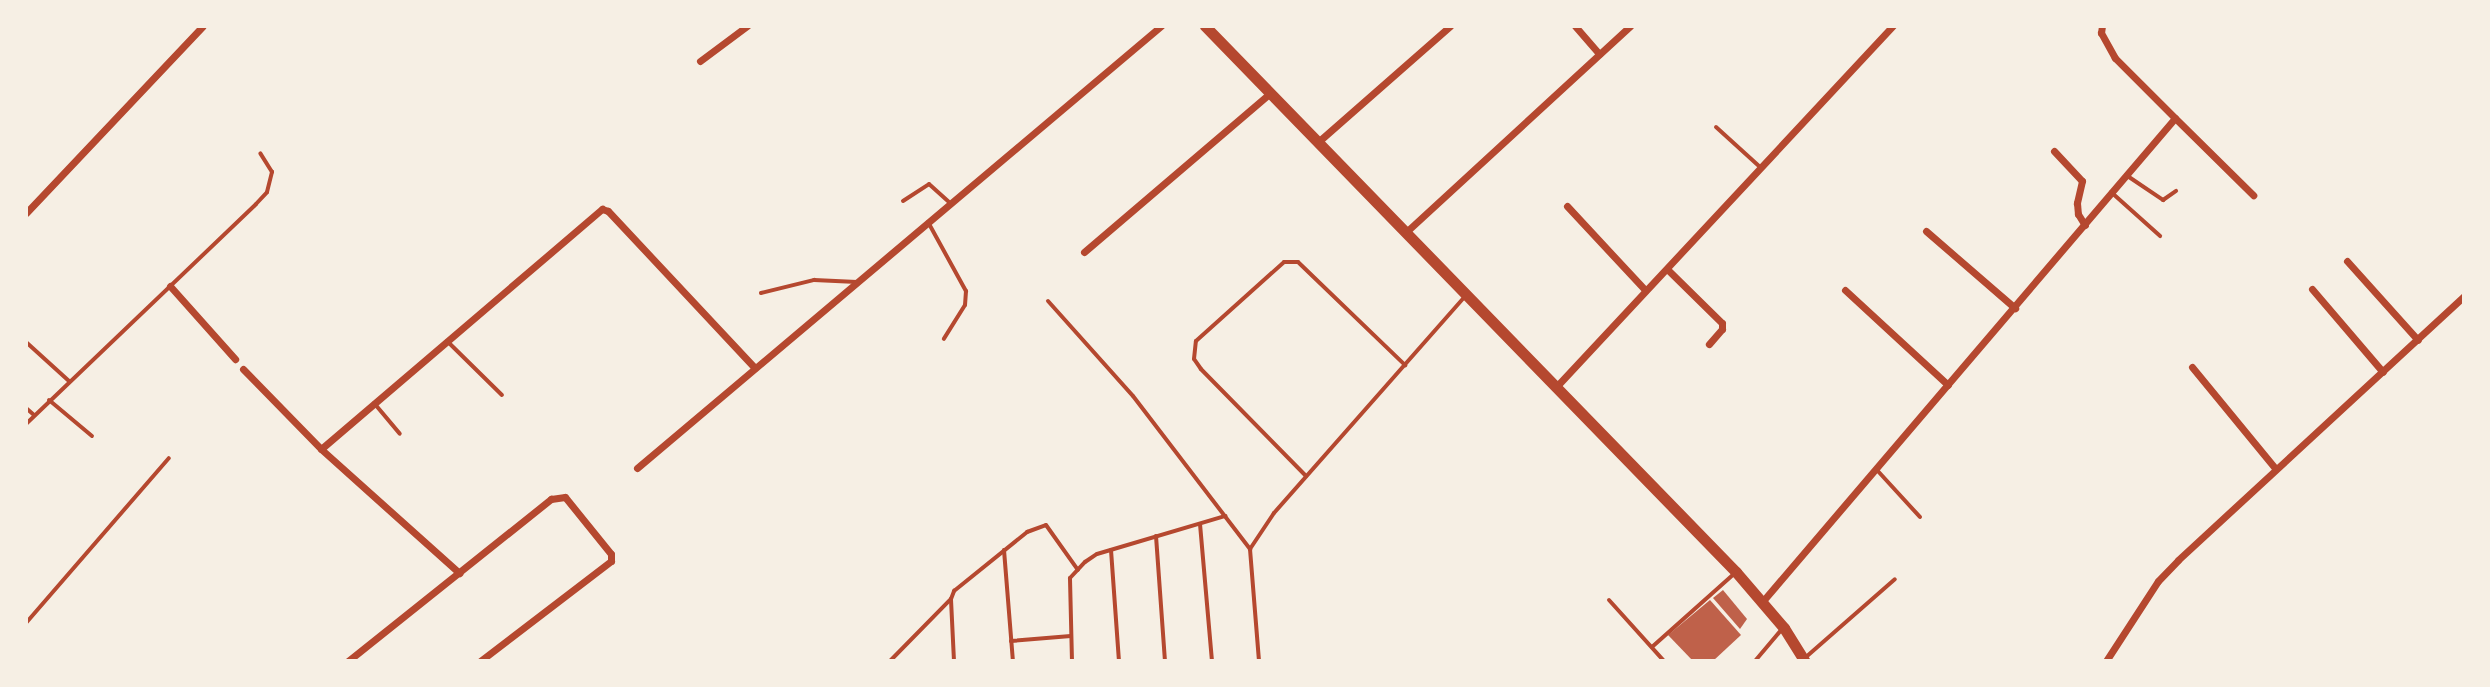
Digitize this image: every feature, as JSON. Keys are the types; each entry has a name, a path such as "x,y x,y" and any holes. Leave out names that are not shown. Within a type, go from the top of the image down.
{"main road":[{"path":"1205,26 1736,572 1784,628 1804,660"}],"street":[{"path":"26,213 203,26"},
{"path":"700,61 747,26"},
{"path":"637,468 1161,26"},
{"path":"1318,142 1450,26"},
{"path":"1575,26 1599,54"},
{"path":"1405,233 1630,26"},
{"path":"1556,387 1893,26"},
{"path":"2102,26 2101,33 2115,58 2253,195"},
{"path":"1084,252 1270,93"},
{"path":"1762,602 2175,118"},
{"path":"2054,151 2078,172 2082,181 2077,203 2078,214 2085,225"},
{"path":"1567,206 1645,290"},
{"path":"321,449 446,339 602,209 608,211 755,368"},
{"path":"1926,231 2015,308"},
{"path":"2347,261 2418,340"},
{"path":"1667,269 1722,323 1722,329 1709,344"},
{"path":"170,286 235,359"},
{"path":"2312,289 2383,372"},
{"path":"1845,290 1948,385"},
{"path":"2106,661 2158,581 2275,468 2464,296"},
{"path":"2192,367 2275,468"},
{"path":"243,369 321,449 459,573"},
{"path":"348,661 558,496 565,497 611,554 607,566 480,661"}],"lane":[{"path":"1716,127 1761,168"},
{"path":"26,424 267,192 272,172 260,153"},
{"path":"2125,175 2163,200 2176,191"},
{"path":"903,201 929,184 950,203"},
{"path":"2111,192 2160,236"},
{"path":"928,222 966,291 965,305 944,339"},
{"path":"1306,476 1201,369 1194,359 1196,341 1284,262 1298,262 1405,365"},
{"path":"761,293 814,280 834,278 858,282"},
{"path":"1250,549 1274,513 1466,295"},
{"path":"1048,301 1133,396 1250,549 1259,661"},
{"path":"446,339 502,395"},
{"path":"26,342 69,382"},
{"path":"49,400 92,436"},
{"path":"373,402 400,434"},
{"path":"26,408 34,415"},
{"path":"26,623 169,458"},
{"path":"1876,469 1920,517"},
{"path":"1072,661 1070,578 1078,570 1097,554 1225,516"},
{"path":"1200,523 1212,661"},
{"path":"890,661 963,583 1027,532 1046,525 1078,570"},
{"path":"1156,536 1165,661"},
{"path":"1004,550 1013,661"},
{"path":"1111,550 1119,661"},
{"path":"1652,647 1736,572"},
{"path":"1804,660 1895,579"},
{"path":"951,599 954,661"},
{"path":"1609,600 1664,661"},
{"path":"1755,661 1784,628"},
{"path":"1011,641 1071,636"}],"building":[{"path":"1723,590 1747,619 1740,629 1713,598"},
{"path":"1710,600 1741,635 1713,661 1693,661 1668,635"}]}
